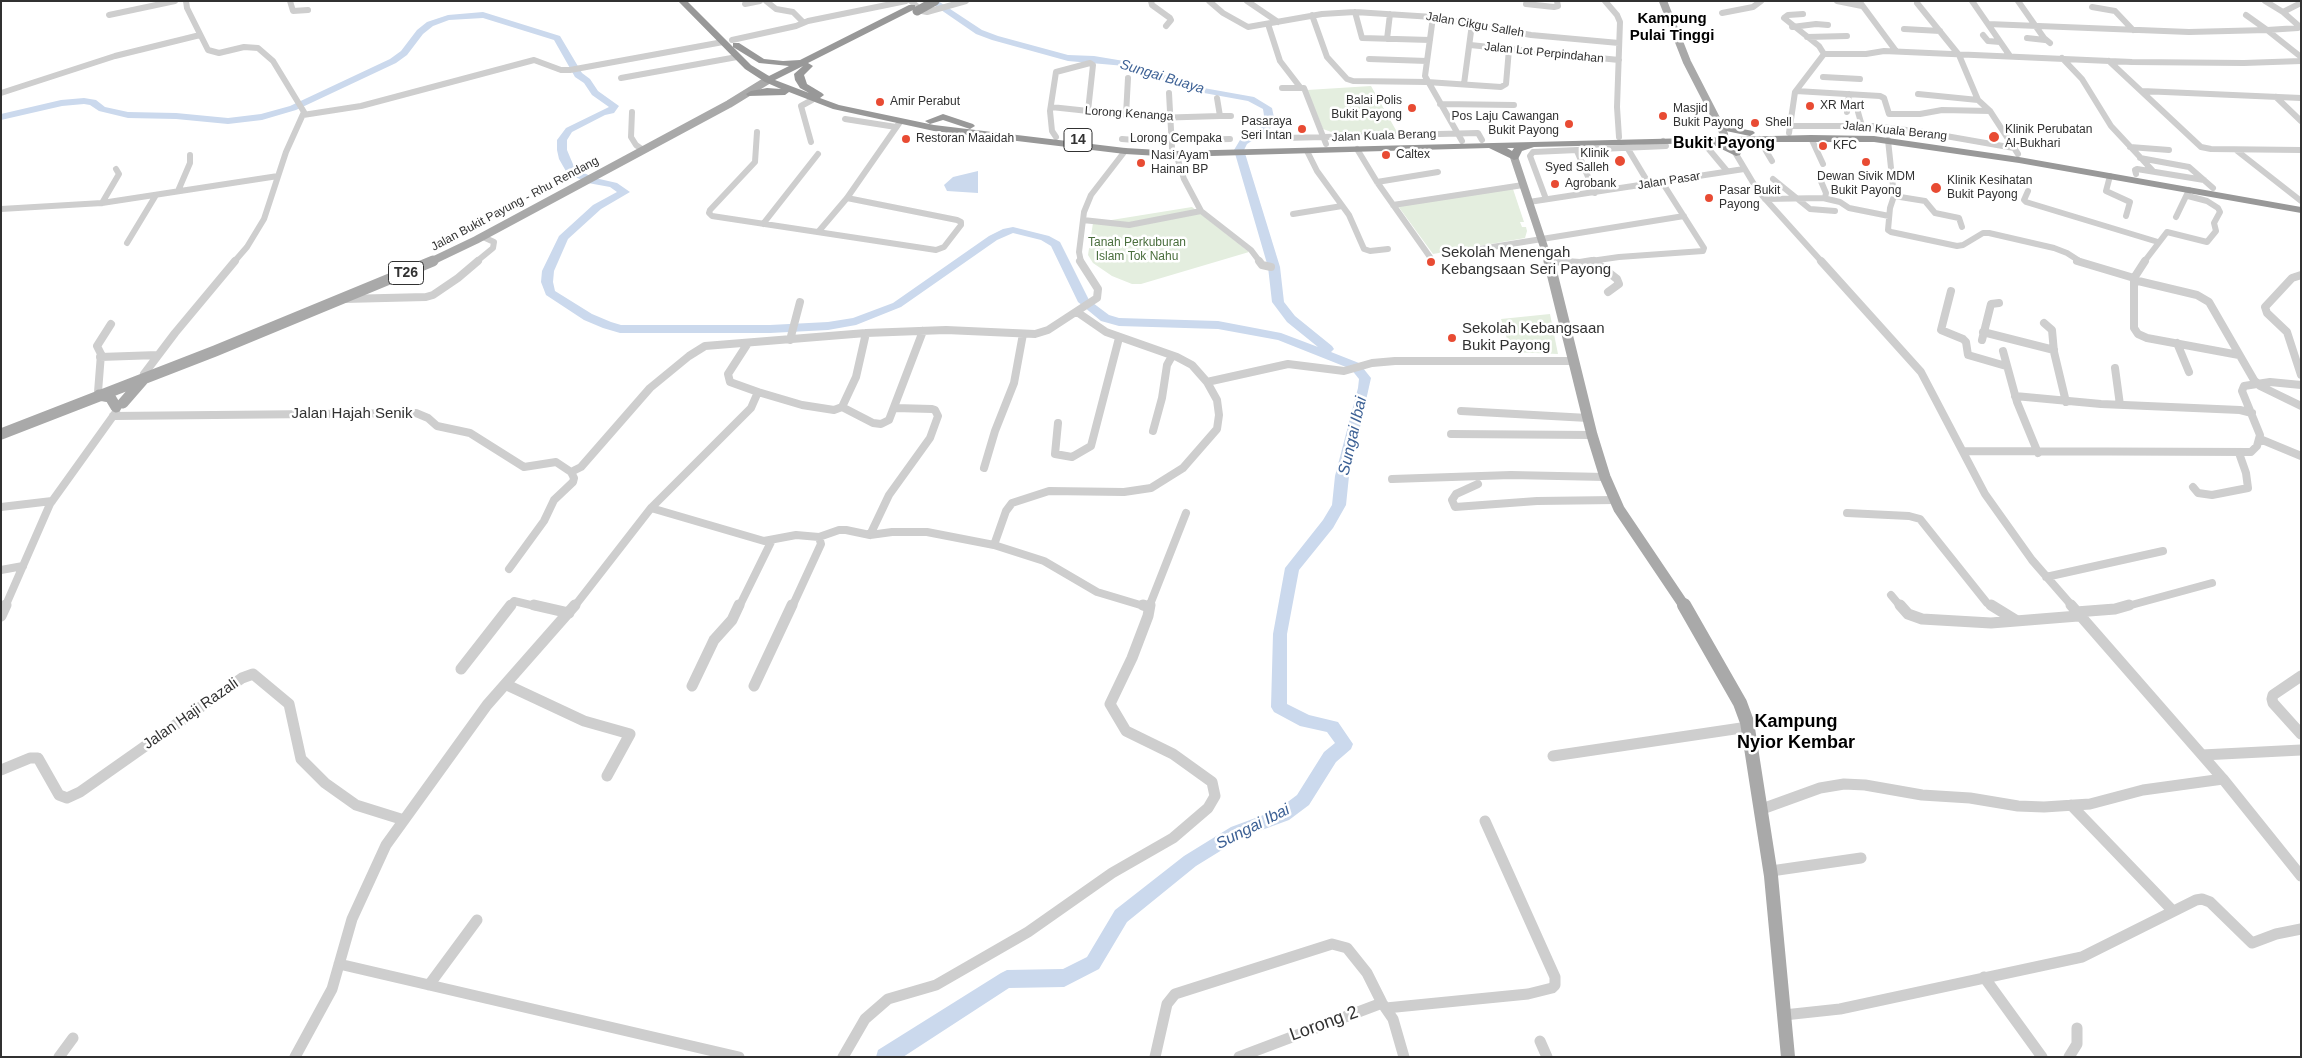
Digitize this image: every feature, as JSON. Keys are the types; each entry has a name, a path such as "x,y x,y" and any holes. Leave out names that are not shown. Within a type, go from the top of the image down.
{"highway":[{"name":"Jalan Kuala Berang","path":"682,1 774,80"},
{"name":"Jalan Kuala Berang","path":"693,1 730,42 737,57 748,67 815,98 883,122 898,125 970,126 1127,146 1173,148"},
{"path":"774,80 911,5 924,1"},
{"path":"774,80 808,66 911,5 936,6"},
{"path":"730,42 762,61 783,64 799,61 842,42"},
{"path":"808,66 800,74 800,80 815,98"},
{"path":"748,67 757,81 749,94"},
{"path":"749,94 775,90 815,98"},
{"name":"Jalan Kuala Berang","path":"815,98 932,124 1125,151 1229,146 1308,151 1619,137 1703,141"},
{"path":"1715,120 1729,129 1754,137"},
{"path":"1703,141 1717,124 1715,120"},
{"name":"Jalan Kuala Berang","path":"1754,137 1790,129 1871,133 1979,145 2301,203"},
{"name":"Jalan Kuala Berang","path":"1262,149 1325,141 1460,137 1482,143 1535,144 1703,141 1726,137 1888,140 2110,176 2189,192 2267,212 2276,211 2277,205"},
{"path":"1703,141 1718,144 1736,153 1740,144 1754,137"},
{"path":"1482,143 1504,150 1514,157 1518,149 1535,144"},
{"path":"2254,196 2271,200 2277,205 2301,210"}],"main road":[{"path":"1663,1 1683,54 1715,120 1726,137"},
{"name":"Jalan Bukit Payung - Rhu Rendang","path":"1,432 342,300 421,267 483,237 774,80"},
{"path":"1514,157 1549,261 1592,435 1605,477 1615,500 1678,594 1736,697 1748,727 1770,871 1788,1057"},
{"path":"97,394 107,395 112,399 117,410 138,383 147,375"}],"street":[{"path":"109,15 175,1"},
{"path":"147,375 158,355 247,247 264,219 301,109 273,61 262,50 252,47 213,52 206,47 186,1"},
{"path":"290,1 293,11 308,10"},
{"path":"745,4 760,1"},
{"path":"766,1 776,9 791,11 803,22"},
{"path":"959,1 965,2"},
{"path":"1151,1 1152,5 1170,18 1171,20 1166,26"},
{"path":"1209,1 1242,26"},
{"path":"1247,1 1278,22"},
{"path":"1526,4 1554,7 1558,6 1557,1"},
{"path":"1604,1 1620,20 1617,107 1619,137"},
{"path":"1722,13 1753,8 1761,1"},
{"path":"1837,1 1844,4 1860,4 1896,51"},
{"path":"1972,1 2010,56"},
{"path":"2018,1 2048,41 2027,38"},
{"path":"1988,24 2227,32 2299,27 2283,12 2265,1"},
{"path":"936,6 951,6 965,2"},
{"path":"1917,3 1959,55 1978,100 1990,111 2016,151"},
{"path":"2283,12 2301,3"},
{"path":"301,109 361,106 534,60 561,70 582,69 730,42 803,22 911,5"},
{"path":"2092,7 2115,11 2133,30"},
{"path":"1355,12 1362,38 1430,40"},
{"name":"Jalan Cikgu Salleh","path":"1242,26 1268,24 1312,15 1355,12 1433,17 1531,35 1619,44"},
{"path":"1387,39 1390,14"},
{"path":"1803,14 1784,17 1792,27 1819,46 1824,54"},
{"path":"1312,15 1327,57 1349,80 1355,82 1427,82 1498,87 1506,85 1509,49"},
{"path":"2246,15 2301,57"},
{"path":"1433,17 1425,76 1460,137"},
{"path":"1268,24 1280,61 1300,87 1304,88 1325,141 1286,138"},
{"path":"1464,84 1472,24"},
{"path":"1792,27 1816,24 1828,25"},
{"path":"1939,30 1904,30 1939,30"},
{"path":"1,93 115,56 200,35"},
{"path":"1983,35 1988,41 2000,42"},
{"path":"1807,38 1846,36"},
{"name":"Jalan Lot Perpindahan","path":"1470,45 1619,60"},
{"path":"1824,54 1896,51 2109,61 2244,63 2301,60"},
{"path":"1824,54 1821,61 1796,91 1790,129 1862,126 1922,132 1979,145"},
{"path":"621,78 737,57"},
{"path":"2062,58 2082,79 2095,97 2102,113 2153,171"},
{"path":"1369,59 1427,61"},
{"path":"2109,61 2201,147 2211,150 2301,150"},
{"path":"1056,137 1052,131 1051,106 1056,72 1090,63 1093,65 1088,111"},
{"path":"1126,115 1128,78"},
{"path":"1823,78 1859,78 1869,95"},
{"path":"1282,88 1300,87"},
{"path":"1796,91 1869,95 1884,98 1889,114 1920,114 1942,110 1990,111"},
{"path":"2142,91 2301,98"},
{"path":"1169,93 1173,148 1184,178 1201,212 1251,250 1262,265 1271,267"},
{"path":"1848,112 1849,94"},
{"path":"1918,94 1978,100"},
{"path":"811,142 801,106 815,98"},
{"path":"1217,98 1220,116"},
{"path":"2276,98 2301,120"},
{"path":"1440,104 1514,105"},
{"name":"Lorong Kenanga","path":"1051,106 1171,118 1231,116"},
{"path":"632,112 631,137 636,145 643,150"},
{"path":"1858,112 1862,126"},
{"path":"845,119 883,122"},
{"path":"819,231 846,198 898,125"},
{"path":"757,132 755,162 709,214 712,216 940,250 961,225 961,222 957,220 846,198"},
{"path":"1726,137 1765,199 1921,372 1999,516 2046,577 2222,779 2301,876"},
{"path":"1754,137 1772,161"},
{"path":"1811,138 1823,164"},
{"name":"Lorong Cempaka","path":"1122,139 1173,148"},
{"path":"1888,140 1894,196 1888,230 1891,232 1958,246 1983,233 1989,233 2057,249 2076,261 2134,279 2197,295 2211,304 2256,383 2301,406"},
{"path":"1546,199 1530,154 1666,146 1663,141"},
{"path":"1628,149 1648,181 1725,169 1703,141"},
{"path":"2130,147 2169,150"},
{"path":"1357,149 1377,182 1430,257"},
{"path":"2236,150 2301,203"},
{"path":"509,569 544,521 554,500 573,482 574,478 571,472 581,467 650,388 697,350 718,343 748,343 792,333 923,331 1042,333 1094,302 1099,293 1098,289 1080,261 1079,252 1083,220 1088,200 1125,151"},
{"path":"1308,151 1317,171 1352,222 1364,249 1370,251 1388,248"},
{"path":"1576,151 1595,192"},
{"path":"763,224 818,154"},
{"path":"178,192 190,163 190,155"},
{"path":"2140,158 2189,167 2214,188"},
{"path":"102,203 119,174 116,169"},
{"name":"Jalan Pasar","path":"1713,174 1725,169 1745,170"},
{"path":"2136,174 2135,169 2205,181"},
{"name":"Jalan Pasar","path":"1530,204 1546,199 1595,192 1648,181 1662,182 1745,170"},
{"path":"1377,182 1438,172"},
{"path":"1,209 102,203 278,176"},
{"path":"2110,176 2106,191 2130,202 2126,216"},
{"path":"1773,178 1810,209 1835,211"},
{"path":"1820,179 1826,192 1825,198"},
{"path":"1549,261 1580,263 1703,251 1704,248 1662,182"},
{"path":"1393,205 1523,185"},
{"path":"2028,191 2024,200 2026,202 2158,242"},
{"name":"Jalan Pasar","path":"1530,204 1588,196 1595,192"},
{"path":"2176,218 2189,192 2213,204 2220,212 2214,223 2216,231 2210,241 2200,241 2169,231 2158,242 2134,279 2135,331 2147,338 2239,355"},
{"path":"127,243 156,195"},
{"path":"1894,196 1925,201 1930,205 1932,211 1959,218 1962,227"},
{"path":"1765,199 1825,198 1840,202 1849,208 1890,216"},
{"path":"1293,214 1342,206"},
{"path":"1083,220 1129,225 1201,212"},
{"path":"1474,250 1684,216"},
{"path":"342,300 426,298 433,296 494,248 494,242 483,237"},
{"path":"1594,261 1617,279 1619,284 1608,292"},
{"path":"2301,275 2291,279 2275,294 2265,307 2267,313 2288,332 2301,375"},
{"path":"1951,291 1941,330 1963,339 1966,342 1968,355 2006,366"},
{"path":"792,333 800,302"},
{"path":"1999,303 1991,304 1987,326 1982,336 2054,350"},
{"path":"994,545 1006,511 1012,503 1049,491 1140,491 1162,483 1183,468 1217,429 1219,416 1217,400 1207,382 1192,365 1172,356 1118,338 1090,324 1078,311"},
{"path":"2044,323 2052,330 2054,350 2066,402"},
{"path":"97,394 100,357 97,346 111,324"},
{"path":"748,343 728,374 730,382 802,405 834,410 842,408 877,424 889,420 895,408 923,331"},
{"path":"842,408 856,377 863,355 866,333"},
{"path":"984,468 995,431 1014,383 1024,334"},
{"path":"1058,423 1054,451 1058,456 1072,457 1091,446 1118,338"},
{"path":"2177,343 2189,372"},
{"path":"2291,345 2301,347"},
{"path":"2003,351 2015,396 2038,453"},
{"path":"100,357 158,355"},
{"path":"1153,431 1162,398 1167,365 1172,356"},
{"path":"1207,382 1288,364 1347,370 1367,364 1394,360 1574,362"},
{"path":"2115,368 2120,405"},
{"path":"1964,451 2239,453 2255,450 2260,440 2252,413 2242,391 2244,386 2256,383 2301,385"},
{"path":"3,610 52,501 117,410 124,384"},
{"path":"295,1057 332,989 352,919 386,845 470,727 570,613 652,508 751,408 758,392"},
{"path":"2015,396 2066,402 2240,410 2252,413"},
{"path":"870,534 890,495 930,438 938,416 935,410 932,409 895,408"},
{"name":"Jalan Hajah Senik","path":"117,410 416,413 423,414 437,426 470,433 524,467 553,461 571,472"},
{"path":"1461,411 1588,418"},
{"path":"1451,434 1592,435"},
{"path":"2260,440 2301,456"},
{"path":"2193,488 2198,493 2212,495 2248,488 2246,473 2239,453"},
{"path":"1392,479 1511,475 1605,477"},
{"path":"1478,484 1456,494 1452,500 1455,507 1527,501 1615,500"},
{"path":"1,507 52,501"},
{"path":"652,508 764,541 796,535 819,538 839,530 870,534 927,532 994,545 1044,561 1097,592 1149,607"},
{"path":"843,1057 865,1019 888,999 936,985 1028,932 1112,873 1173,838 1208,808 1215,796 1214,786 1203,774 1173,754 1124,728 1110,707 1110,702 1132,658 1148,616 1149,607 1186,513"},
{"path":"1846,513 1909,516 1920,519 1987,602 2017,621"},
{"path":"754,686 821,544 819,538"},
{"path":"692,686 714,640 732,620 772,540"},
{"path":"2046,577 2162,551"},
{"path":"1,570 23,566"},
{"path":"1891,594 1903,610 1914,617 1976,623 2010,623 2115,608 2212,583"},
{"path":"461,669 514,601 570,613"},
{"name":"Jalan Haji Razali","path":"1,770 30,758 38,758 59,795 67,798 242,678 254,674 289,704 301,759 325,783 356,805 404,820"},
{"path":"2301,676 2273,695 2272,699 2301,734"},
{"path":"507,685 584,721 630,734 607,776"},
{"path":"1553,756 1748,727"},
{"path":"2202,756 2301,750"},
{"path":"1762,809 1820,788 1850,784 1922,795 1970,798 2018,806 2072,806 2114,799 2143,790 2222,779"},
{"path":"2072,806 2172,910"},
{"name":"Lorong 2","path":"1239,1057 1384,1006 1528,994 1552,988 1555,985 1555,977 1485,821"},
{"path":"1770,871 1788,870 1861,858"},
{"path":"1784,1015 1817,1013 1840,1009 2082,957 2172,910 2196,900 2207,900 2252,943 2276,934 2301,929"},
{"path":"429,985 477,920"},
{"path":"1156,1057 1167,1004 1174,994 1332,944 1347,948 1367,973 1393,1019 1404,1057"},
{"path":"340,964 739,1057"},
{"path":"1984,977 2039,1056"},
{"path":"2069,1057 2077,1044 2077,1028"},
{"path":"59,1057 73,1038"},
{"path":"1540,1041 1547,1057"}],"green space":[{"path":"1371,86 1397,132 1337,134 1323,129 1307,90"},
{"path":"1513,189 1524,222 1520,222 1522,227 1526,227 1527,231 1525,238 1433,254 1398,206"},
{"name":"Tanah Perkuburan Islam Tok Nahu","path":"1192,207 1249,252 1141,284 1132,284 1112,276 1093,263 1088,255 1093,223"},
{"path":"1550,314 1558,354 1511,352 1501,319"}],"water":[{"path":"978,171 978,193 947,191 944,185 953,177"}],"waterway":[{"name":"Sungai Buaya","path":"932,1 979,32 995,38 1068,58 1094,59 1127,64 1196,89 1251,99 1267,108 1270,122 1266,128 1243,142 1239,150 1274,267 1278,302 1291,319 1328,349"},
{"path":"1,117 47,108 61,103 84,101 93,102 102,109 128,115 176,116 228,121 262,117 293,108 393,61 404,53 420,32 430,24 448,18 483,15 557,38 578,75 587,81 595,93 614,106 611,111 602,113 569,130 562,140 562,150 564,159 571,171 592,181 613,185 625,192 597,207 563,238 548,271 547,282 550,293 588,317 607,325 620,329 770,329 828,326 856,321 897,305 993,238 1013,230 1045,238 1056,244 1084,302 1105,318 1119,322 1218,325 1281,337 1355,366"},
{"name":"Sungai Buaya","path":"1348,362 1355,366"},
{"name":"Sungai Ibai","path":"885,1057 1007,979 1064,978 1093,963 1121,916 1190,861 1237,832 1283,815 1303,800 1330,757 1345,744 1332,727 1306,721 1279,707 1280,634 1292,568 1328,524 1339,505 1342,476 1364,388 1365,378 1355,366"}],"place":[{"name":"Amir Perabut","path":"880,102"},
{"name":"XR Mart","path":"1810,106"},
{"name":"Balai Polis Bukit Payong","path":"1412,108"},
{"name":"Masjid Bukit Payong","path":"1663,116"},
{"name":"Shell","path":"1755,123"},
{"name":"Pos Laju Cawangan Bukit Payong","path":"1569,124"},
{"name":"Pasaraya Seri Intan","path":"1302,129"},
{"name":"Klinik Perubatan Al-Bukhari","path":"1994,137"},
{"name":"Restoran Maaidah","path":"906,139"},
{"name":"KFC","path":"1823,146"},
{"name":"Caltex","path":"1386,155"},
{"name":"Klinik Syed Salleh","path":"1620,161"},
{"name":"Dewan Sivik MDM Bukit Payong","path":"1866,162"},
{"name":"Nasi Ayam Hainan BP","path":"1141,163"},
{"name":"Agrobank","path":"1555,184"},
{"name":"Klinik Kesihatan Bukit Payong","path":"1936,188"},
{"name":"Pasar Bukit Payong","path":"1709,198"},
{"name":"Sekolah Menengah Kebangsaan Seri Payong","path":"1431,262"},
{"name":"Sekolah Kebangsaan Bukit Payong","path":"1452,338"}],"district":[{"name":"Kampung Pulai Tinggi","path":"1672,28"},
{"name":"Bukit Payong","path":"1724,144"},
{"name":"Kampung Nyior Kembar","path":"1796,732"}]}
